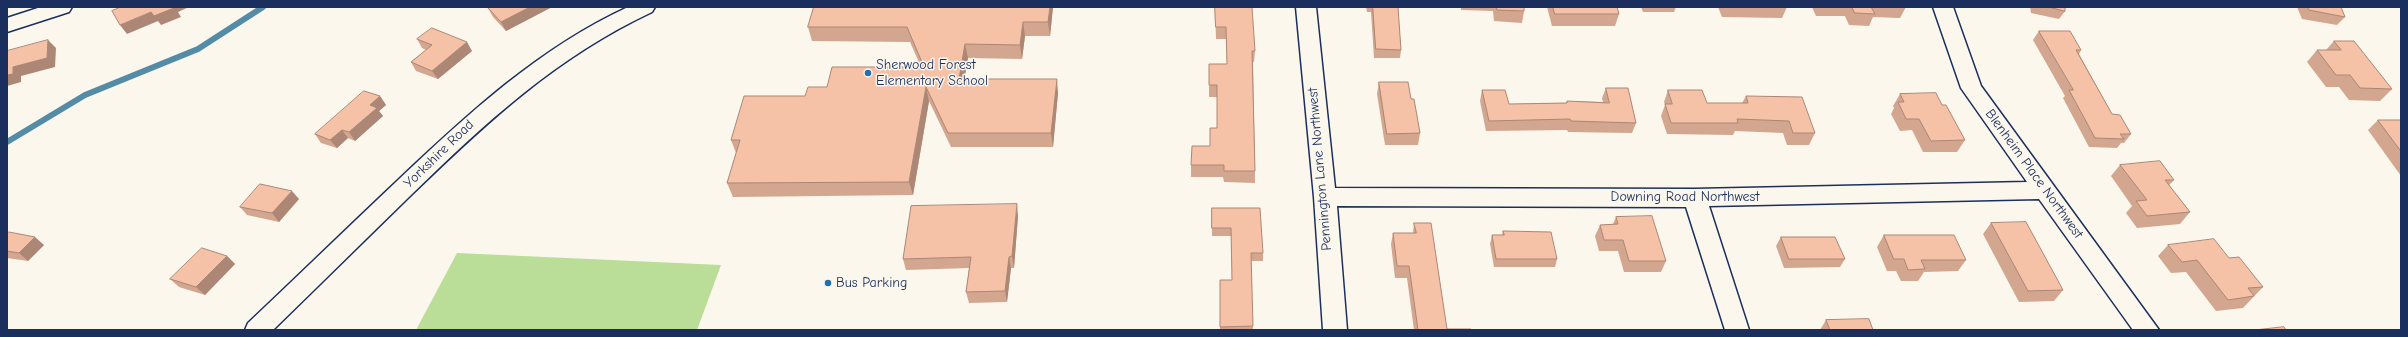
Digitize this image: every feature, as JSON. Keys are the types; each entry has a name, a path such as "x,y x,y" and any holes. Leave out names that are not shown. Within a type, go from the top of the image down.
{"street":[{"path":"7,26 62,7"},
{"name":"Yorkshire Road","path":"257,330 480,114 552,60 607,25 645,7"},
{"name":"Pennington Lane Northwest","path":"1306,7 1325,197 1335,330"},
{"name":"Blenheim Place Northwest","path":"1943,7 1971,88 2147,330"},
{"name":"Downing Road Northwest","path":"1325,197 1695,198 2045,190"},
{"path":"1695,198 1737,330"}],"green space":[{"path":"457,253 721,265 697,330 416,330"}],"building":[{"path":"121,7 174,8 154,16 151,12 120,25 112,11"},
{"path":"530,7 501,22 488,8"},
{"path":"814,7 1050,7 1048,22 1023,22 1020,45 965,44 959,79 1057,79 1051,133 948,133 926,87 909,182 727,183 740,140 731,140 744,96 805,96 808,87 827,87 832,67 924,67 907,27 808,27"},
{"path":"1215,7 1252,7 1255,51 1252,51 1255,171 1224,171 1224,165 1191,165 1192,146 1210,146 1210,128 1217,128 1217,85 1209,85 1209,64 1227,64 1226,27 1216,27"},
{"path":"1373,7 1398,7 1401,50 1376,49"},
{"path":"1497,7 1524,7 1524,11 1497,10"},
{"path":"1553,7 1617,7 1619,14 1555,14"},
{"path":"1852,7 1871,7 1875,14 1855,13"},
{"path":"2049,7 2065,7 2065,11"},
{"path":"2308,7 2341,7 2345,17 2309,10"},
{"path":"432,28 467,42 432,71 411,62 432,45 417,39"},
{"path":"2039,31 2070,31 2081,50 2076,50 2112,114 2120,115 2131,134 2120,134 2124,139 2095,138 2069,90 2073,90"},
{"path":"48,40 47,58 13,67 13,74 7,75 7,51"},
{"path":"2334,41 2354,41 2392,89 2360,88 2350,75 2336,75 2317,50 2341,50"},
{"path":"1379,82 1408,82 1411,99 1414,99 1420,133 1387,134"},
{"path":"1606,88 1628,88 1636,123 1571,121 1570,119 1489,121 1482,90 1505,90 1509,104 1567,103 1567,101 1609,103"},
{"path":"1668,90 1702,90 1707,103 1748,103 1746,96 1802,97 1815,133 1793,133 1789,121 1737,119 1738,123 1671,123 1665,104 1672,104"},
{"path":"364,91 380,96 370,105 377,108 349,132 342,130 330,140 315,134"},
{"path":"1936,93 1942,105 1946,105 1965,140 1931,141 1919,119 1906,119 1898,102 1904,102 1900,94"},
{"path":"2378,120 2401,120 2401,151"},
{"path":"2160,161 2174,180 2165,180 2190,212 2147,216 2136,201 2147,200 2120,165"},
{"path":"260,184 292,191 272,213 240,207"},
{"path":"1017,204 1012,256 1009,257 1005,291 966,292 971,257 903,259 911,206"},
{"path":"1212,208 1260,208 1263,253 1251,253 1253,326 1220,327 1220,280 1232,280 1231,228 1212,228"},
{"path":"1652,216 1666,261 1629,261 1623,240 1604,240 1600,225 1618,224 1616,217"},
{"path":"2026,222 2063,290 2028,291 1991,223"},
{"path":"1414,223 1431,223 1447,329 1471,330 1418,330 1409,266 1397,266 1393,233 1416,233"},
{"path":"1503,231 1551,232 1557,259 1496,259 1492,235 1504,235"},
{"path":"9,232 35,237 19,253 7,251 7,234"},
{"path":"1884,235 1954,235 1966,260 1921,260 1925,269 1908,270 1904,259 1894,259"},
{"path":"1781,237 1835,237 1845,259 1789,259"},
{"path":"2214,239 2229,258 2239,257 2263,287 2248,288 2254,296 2228,300 2197,260 2182,262 2168,245"},
{"path":"202,248 227,256 196,287 170,279"},
{"path":"1869,319 1873,330 1830,330 1826,320"},
{"path":"2284,327 2286,330 2255,330"}],"waterway":[{"path":"7,142 85,95 198,49 263,7"}],"place":[{"name":"Sherwood Forest Elementary School","path":"868,73"},
{"name":"Bus Parking","path":"828,283"}]}
